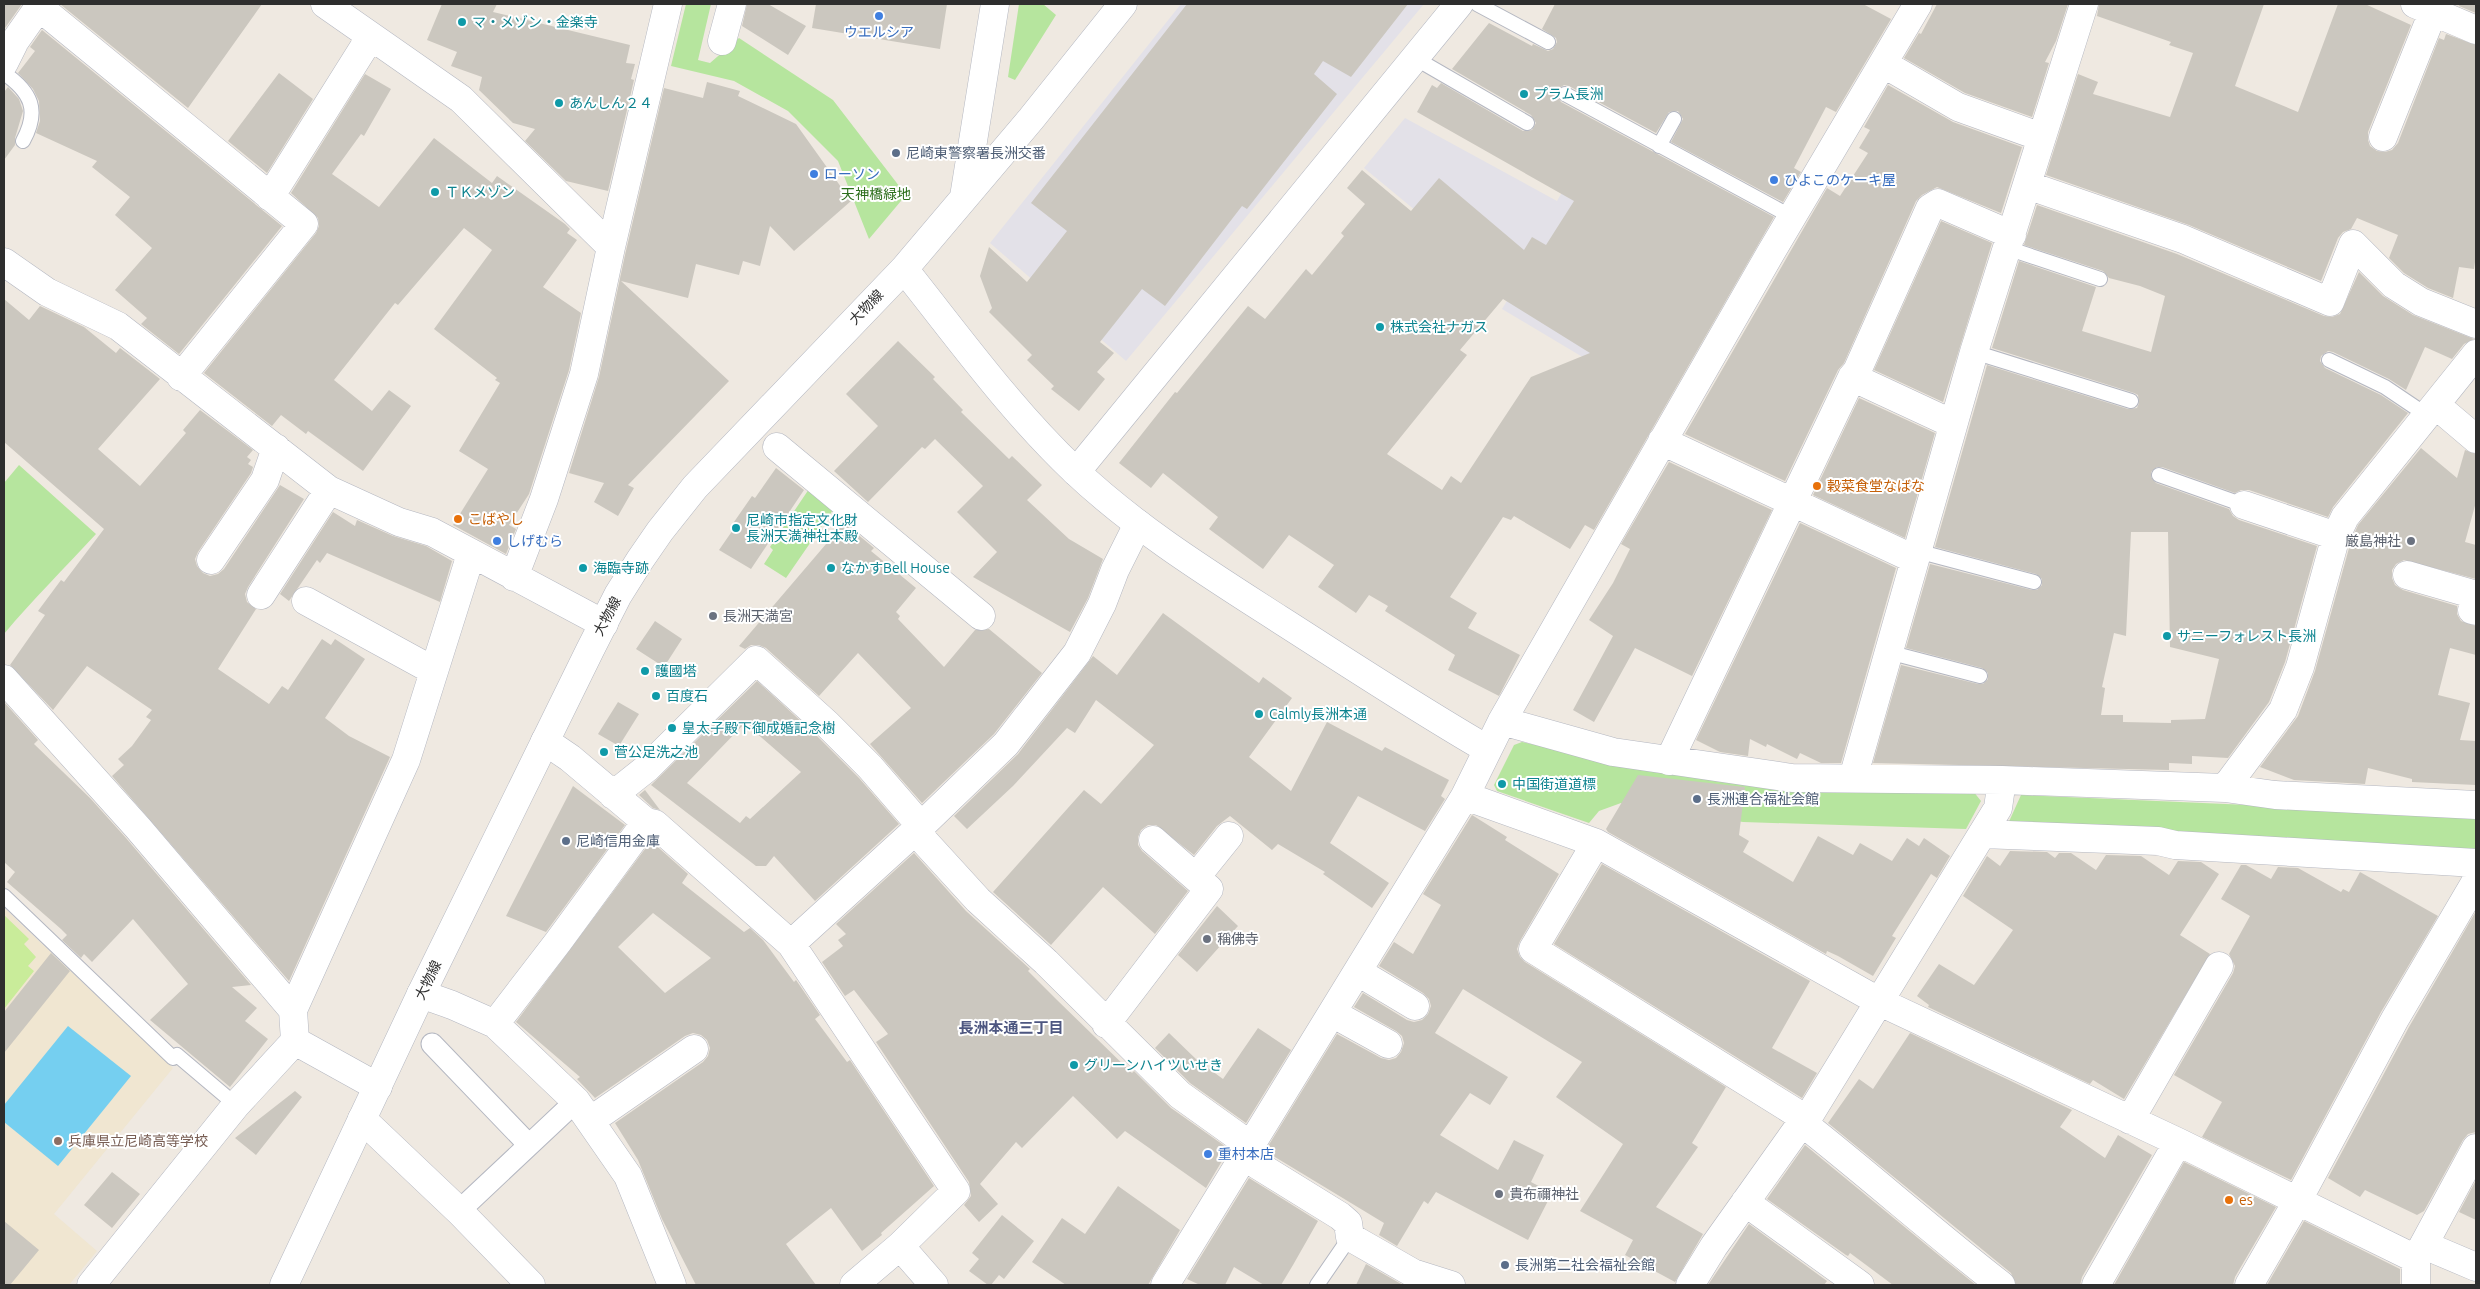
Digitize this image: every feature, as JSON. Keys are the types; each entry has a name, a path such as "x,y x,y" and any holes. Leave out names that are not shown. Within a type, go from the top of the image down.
{"street":[{"path":"325,4 461,98 611,247"},
{"path":"514,577 544,499 584,374 611,247 668,4"},
{"path":"722,41 732,4"},
{"path":"964,197 996,4"},
{"name":"大物線","path":"291,1281 362,1119 421,994 618,595 645,553 696,487 904,269 1031,119 1124,4"},
{"path":"1076,472 1458,4"},
{"path":"1853,778 1974,352 2084,4"},
{"path":"4,63 15,41 40,6 304,224 181,377"},
{"path":"1165,1285 1465,796 1502,720 1662,441 1884,64 1910,6"},
{"path":"2383,137 2424,8 2476,30"},
{"path":"270,197 371,36"},
{"path":"1884,64 1958,107 2041,138"},
{"path":"2026,185 2183,238 2330,302 2353,244 2394,285 2421,302 2476,324"},
{"path":"1669,761 1852,377 1857,371 1930,208 1938,203 2009,241"},
{"path":"4,262 47,292 118,326 181,377 329,490 399,522 432,532 604,624"},
{"path":"904,269 990,380 1029,425 1076,472 1138,524 1241,595 1422,711 1487,749"},
{"path":"2225,788 2283,710 2300,667 2336,536 2345,517 2476,354"},
{"path":"1852,377 1953,424"},
{"path":"2432,411 2476,440"},
{"path":"1662,441 1915,555"},
{"path":"777,447 981,616"},
{"path":"211,560 265,480 276,448"},
{"path":"261,595 329,490"},
{"path":"2244,504 2336,536"},
{"path":"791,944 918,829 1006,744 1076,653 1102,604 1114,570 1138,524"},
{"path":"91,1285 236,1105 295,1041 294,1010 406,760 470,554"},
{"path":"2407,575 2476,595 2472,610 2476,611"},
{"path":"306,601 434,671"},
{"path":"613,795 647,768 756,660 827,724 870,767 918,829 978,900 1046,962 1106,1024 1180,1095 1240,1138 1246,1152 1340,1216 1348,1223 1350,1237 1413,1273 1451,1285"},
{"path":"4,679 138,828 294,1010"},
{"path":"1502,720 1613,752 1792,778 2002,780 2225,788 2275,795 2476,804"},
{"path":"545,741 646,822 655,824 791,944 956,1191 900,1246 854,1285"},
{"path":"1690,1285 1714,1246 1745,1202 1798,1128 1804,1124 1880,1002 1998,808 2002,780"},
{"path":"1465,796 1596,843 1880,1002 2298,1200 2419,1263 2476,1267"},
{"path":"494,1024 558,942 646,822"},
{"path":"1982,834 2158,841 2176,845 2476,863"},
{"path":"1196,877 1229,836"},
{"path":"1106,1024 1209,889 1153,840"},
{"path":"1596,843 1533,949 1798,1114 1804,1124 1883,1186 1928,1228 2001,1285"},
{"path":"2249,1285 2298,1200 2396,1019 2476,880"},
{"path":"2130,1120 2219,966"},
{"path":"1358,972 1415,1006"},
{"path":"421,994 452,1004 494,1024 583,1111 628,1176 672,1285"},
{"path":"1332,1013 1388,1044"},
{"path":"295,1041 378,1087"},
{"path":"432,1044 529,1146"},
{"path":"459,1211 529,1146 583,1111 694,1049"},
{"path":"362,1119 459,1211 531,1285"},
{"path":"2096,1285 2178,1142"},
{"path":"2419,1263 2476,1148"},
{"path":"1745,1202 1860,1285"},
{"path":"900,1246 934,1285"}],"lane":[{"path":"1477,4 1548,42"},
{"path":"1413,57 1527,123"},
{"path":"4,73 18,83 29,97 32,113 30,128 23,140"},
{"path":"1565,94 1792,218"},
{"path":"1659,146 1674,119"},
{"path":"2009,241 2100,279"},
{"path":"1974,352 2131,401"},
{"path":"2329,360 2432,411"},
{"path":"2159,475 2244,504"},
{"path":"1915,555 2034,582"},
{"path":"1888,652 1980,676"},
{"path":"4,896 173,1058 176,1055 236,1105"},
{"path":"1317,1285 1350,1237"}],"shaded area":[{"path":"1181,4 1424,4 1126,361 990,243"},
{"path":"1405,118 1557,201 1580,161 1616,377 1502,309 1513,291 1364,168"},
{"name":"兵庫県立尼崎高等学校","path":"4,908 173,1068 54,1214 97,1251 69,1285 4,1285"}],"green space":[{"name":"天神橋緑地","path":"686,4 711,4 698,60 710,63 739,38 833,100 906,195 869,239 838,161 788,111 734,81 671,66"},
{"path":"1019,4 1043,4 1056,15 1015,80 1008,77"},
{"path":"19,465 96,534 4,634 4,483"},
{"path":"809,489 835,507 786,578 764,564 773,550 770,547"},
{"path":"1522,742 1608,760 1973,791 1981,801 1966,829 1743,822 1621,803 1599,811 1589,823 1497,791 1494,785 1514,745"},
{"path":"2021,795 2476,815 2476,852 2007,826"},
{"path":"4,915 29,939 24,944 36,957 28,966 34,971 4,1009"}],"water":[{"path":"68,1026 131,1076 58,1166 4,1122 4,1105"}],"building":[{"path":"4,4 22,4 5,28 4,27"},
{"path":"60,4 262,4 188,108"},
{"name":"あんしん２４","path":"442,4 497,4 493,12 630,45 626,63 635,64 631,79 634,80 608,191 566,181 525,141 535,129 513,123 479,90 482,77 451,66 457,52 427,40"},
{"path":"747,4 768,4 806,26 788,55 742,26"},
{"name":"ウエルシア","path":"816,4 947,4 940,49 812,28"},
{"path":"1187,4 1408,4 1351,77 1323,61 1314,74 1337,94 1247,209 1242,206 1165,306 1142,289 1100,342 1114,353 1097,372 1105,379 1079,411 1051,389 1054,386 1027,360 1032,355 989,312 992,308 980,276 989,247 1027,282 1067,231 1031,203"},
{"path":"1555,4 1863,4 1891,19 1836,112 1826,107 1794,168 1801,172 1783,202 1671,142 1683,119 1678,111 1669,112 1656,133 1569,86 1564,85 1558,89 1556,95 1561,102 1774,217 1594,530 1585,525 1570,549 1514,516 1511,520 1503,517 1450,597 1477,613 1468,628 1520,655 1499,696 1448,670 1455,655 1385,611 1388,606 1369,595 1356,613 1318,587 1334,565 1289,535 1263,569 1209,529 1218,517 1163,473 1151,488 1119,463 1175,392 1177,393 1248,306 1265,319 1306,269 1312,275 1344,236 1341,233 1365,204 1347,188 1362,170 1411,211 1439,178 1524,250 1532,237 1546,245 1574,201 1417,112 1432,85 1437,88 1441,83 1523,131 1532,130 1536,123 1531,115 1452,69 1489,23 1532,46 1533,44 1548,51 1553,49 1557,42 1556,38 1542,29","holes":["1503,299 1590,353 1531,377 1461,483 1451,476 1442,490 1387,454 1467,355 1460,350"]},
{"path":"1937,4 2068,4 2056,41 2045,62 2049,63 2032,117 1965,93 1904,58 1919,33 1921,34"},
{"path":"2099,4 2264,4 2235,86 2298,112 2338,4 2365,4 2411,25 2368,132 2370,146 2377,151 2385,152 2392,150 2398,143 2439,38 2444,40 2446,34 2476,45 2476,255 2474,269 2459,267 2453,298 2428,288 2404,273 2389,258 2398,235 2357,218 2351,229 2343,232 2338,238 2321,281 2189,225 2046,175 2078,74 2098,82 2093,94 2170,117 2193,53 2169,45 2171,42 2097,16"},
{"path":"2460,4 2476,4 2476,13 2459,6"},
{"path":"42,30 282,226 179,354 141,324 147,318 115,290 152,248 115,215 130,197 92,167 97,161 36,133 40,121 39,101 33,89 18,73 35,51 30,47"},
{"path":"279,73 313,99 267,173 228,141"},
{"path":"365,74 391,89 364,136 361,134 332,174 379,207 434,138 492,183 497,176 565,224 570,229 567,233 577,240 543,287 581,313 569,370 529,494 509,525 516,529 506,554 453,525 488,469 459,451 500,383 495,380 497,378 434,329 492,250 464,228 398,305 395,303 334,380 372,411 389,390 411,406 363,471 308,431 306,434 281,415 272,426 204,373 316,233 319,226 318,218 291,193"},
{"path":"707,82 740,91 738,96 796,124 851,201 794,251 770,226 760,266 743,261 739,275 696,264 688,298 621,281 729,381 628,485 634,488 618,516 594,502 604,483 569,473 599,377 664,88 703,98"},
{"path":"1888,85 1953,122 2022,147 2001,213 1937,187 1922,195 1916,201 1844,363 1838,370 1785,481 1685,434 1827,188 1840,196 1868,153 1859,148 1870,130 1864,127"},
{"path":"8,87 19,99 23,111 15,138 15,145 4,160 4,92"},
{"path":"2037,205 2177,254 2324,316 2332,317 2340,314 2359,272 2383,296 2413,315 2474,339 2464,344 2452,359 2425,347 2406,390 2389,379 2333,352 2328,351 2321,356 2320,361 2325,368 2381,395 2408,413 2333,507 2328,517 2249,490 2241,490 2235,493 2162,467 2157,467 2151,472 2151,477 2156,483 2229,509 2233,516 2239,520 2317,546 2285,662 2269,702 2228,758 2192,756 2192,764 2169,763 2169,770 1873,763 1901,665 1978,684 1983,684 1988,679 1988,673 1982,668 1906,648 1930,564 2032,590 2037,590 2042,585 2042,579 2036,574 1935,547 1987,365 2128,409 2137,408 2139,403 2138,395 2134,393 1992,348 2019,261 2096,287 2082,331 2151,352 2165,296 2140,286 2109,278 2103,271 2024,245","holes":["2131,532 2168,532 2170,647 2219,659 2205,719 2171,720 2171,723 2123,722 2123,715 2101,715 2105,688 2102,687 2114,633 2126,636"]},
{"path":"1941,221 1992,243 1943,402 1874,370"},
{"path":"4,299 29,320 40,306 84,327 116,353 120,348 160,379 98,449 140,486 186,433 183,430 200,410 253,450 247,457 251,460 248,464 253,467 251,473 195,559 197,566 203,573 210,576 218,574 224,569 280,485 304,499 248,587 245,594 247,602 256,609 218,669 269,704 282,686 288,690 322,639 331,645 335,639 365,659 325,718 349,736 390,757 289,981 112,776 124,765 118,759 132,746 151,720 146,717 152,710 87,666 53,710 10,665 45,615 38,611 61,580 64,582 104,529 4,442"},
{"path":"898,341 935,377 933,379 963,410 961,412 1009,459 1012,456 1042,485 1027,500 1069,539 1103,559 1088,598 1070,632 973,577 997,552 957,512 983,486 935,439 925,449 922,447 868,502 834,471 878,426 846,394"},
{"path":"1859,398 1935,433 1905,538 1813,495"},
{"path":"2421,448 2457,478 2465,450 2476,454 2476,502 2465,542 2476,545 2476,579 2404,560 2396,564 2392,570 2392,578 2395,585 2403,590 2457,606 2457,614 2461,621 2476,626 2476,655 2450,648 2438,695 2470,703 2460,740 2476,741 2476,785 2412,782 2412,779 2368,768 2365,784 2294,780 2260,767 2298,716 2315,671 2351,541 2358,525"},
{"path":"1669,462 1772,510 1692,676 1635,648 1594,722 1573,710 1613,636 1589,620 1613,583 1630,549 1621,544"},
{"path":"776,468 804,490 751,569 719,550 737,524 734,522 752,496 755,498"},
{"path":"333,512 355,526 357,520 393,536 426,546 452,561 440,602 327,553 320,563 317,560 289,601 280,594"},
{"path":"844,523 874,548 871,551 916,588 896,612 900,616 898,619 944,667 975,630 989,629 1042,673 994,734 922,803 870,744 911,708 858,653 819,696 766,648 759,645 751,645 745,649 739,646"},
{"path":"1800,523 1896,568 1841,763 1821,763 1800,753 1797,759 1767,744 1766,747 1750,739 1748,756 1720,752 1696,740"},
{"path":"1163,613 1259,683 1263,677 1292,698 1249,757 1291,791 1327,722 1382,751 1385,747 1449,780 1441,796 1445,799 1425,831 1358,796 1330,843 1389,883 1372,908 1323,874 1325,872 1278,844 1272,850 1230,816 1217,826 1194,855 1156,825 1148,825 1141,830 1138,837 1138,845 1142,851 1188,891 1155,934 1103,887 1051,945 993,892 1084,790 1101,804 1154,745 1096,700 1075,733 1067,728 1013,786 967,829 954,816 1018,754 1093,656 1117,675"},
{"path":"655,621 682,639 664,667 636,649"},
{"path":"757,681 816,735 859,778 899,824 815,901 774,856 766,866 756,866 651,785","holes":["745,723 801,772 750,819 746,816 740,823 687,783"]},
{"path":"4,702 38,740 34,744 90,798 251,985 232,987 257,1008 245,1021 268,1039 230,1087 150,1020 188,984 133,919 92,962 84,954 81,958 62,940 67,935 7,882 15,872 4,862"},
{"path":"618,702 639,714 619,746 598,734"},
{"path":"1638,775 1745,787 1739,835 1749,841 1743,852 1793,882 1818,836 1853,855 1860,843 1892,861 1907,838 1919,846 1924,838 1950,856 1937,878 1931,874 1892,936 1896,938 1873,976 1838,956 1827,951 1826,954 1608,832 1606,829"},
{"path":"573,786 625,825 546,932 506,916"},
{"path":"645,790 660,810 653,808 639,795"},
{"path":"1472,815 1507,837 1505,840 1559,874 1520,941 1517,949 1520,957 1525,962 1726,1087 1692,1143 1698,1147 1656,1207 1703,1234 1675,1282 1625,1255 1633,1240 1580,1211 1623,1144 1556,1097 1582,1062 1463,989 1435,1033 1508,1077 1490,1105 1470,1093 1440,1135 1498,1170 1514,1140 1544,1155 1531,1182 1552,1193 1528,1240 1436,1192 1428,1204 1424,1201 1397,1246 1379,1235 1384,1223 1265,1151 1337,1034 1381,1058 1389,1060 1396,1058 1401,1052 1404,1043 1402,1036 1354,1007 1363,993 1407,1020 1414,1022 1422,1020 1428,1014 1431,1006 1429,999 1423,993 1379,966 1394,942 1413,954 1441,905 1423,894"},
{"path":"651,841 688,874 682,883 744,932 750,928 763,940 794,982 796,980 820,1015 815,1019 847,1062 850,1060 934,1186 881,1233 882,1235 862,1251 831,1208 786,1244 816,1285 696,1285 662,1219 638,1160 615,1123 703,1062 708,1056 710,1048 707,1040 701,1035 693,1033 685,1036 595,1098 577,1079 580,1077 516,1022","holes":["653,913 711,958 665,993 618,947"]},
{"path":"2010,851 2047,852 2055,858 2059,853 2071,853 2096,870 2106,855 2141,856 2169,875 2178,861 2201,862 2219,874 2180,935 2210,954 2124,1099 2093,1080 2090,1084 1928,1007 1929,1005 1917,996 1939,964 1974,985 2013,930 1963,896 1987,856 2000,866"},
{"path":"914,853 966,911 1030,969 1028,971 1132,1073 1134,1071 1171,1108 1229,1149 1206,1188 1125,1131 1117,1139 1073,1096 1022,1148 1016,1142 980,1184 998,1204 979,1222 964,1205 971,1196 969,1182 876,1042 888,1034 854,990 845,996 822,962 843,946 838,940 846,934 836,924"},
{"path":"1602,864 1810,981 1772,1048 1817,1073 1802,1098 1554,944"},
{"path":"2241,865 2246,865 2271,879 2278,867 2298,868 2341,892 2343,889 2349,892 2360,872 2438,916 2381,1012 2291,1180 2202,1137 2222,1102 2174,1075 2233,973 2235,966 2229,954 2250,916 2221,899"},
{"name":"稱佛寺","path":"1217,906 1238,926 1197,972 1178,955"},
{"path":"2476,911 2476,1132 2468,1134 2463,1140 2424,1211 2417,1215 2365,1190 2360,1197 2328,1178 2409,1027"},
{"path":"51,953 70,971 4,1053 4,1012"},
{"path":"1258,1028 1291,1050 1246,1123 1190,1083 1155,1048 1169,1033 1197,1060 1223,1079"},
{"path":"1910,1033 2072,1110 2060,1127 2105,1158 2118,1135 2152,1155 2082,1277 2080,1285 2016,1285 2011,1273 1828,1123 1859,1079 1873,1089"},
{"path":"295,1091 302,1097 256,1155 235,1138"},
{"path":"1805,1145 1976,1285 1893,1285 1850,1253 1848,1256 1846,1255 1767,1199"},
{"path":"2184,1162 2276,1207 2235,1277 2233,1285 2114,1285"},
{"path":"112,1172 140,1194 112,1228 84,1205"},
{"path":"1249,1178 1318,1221 1281,1285 1264,1285 1234,1267 1225,1285 1200,1285 1187,1279"},
{"path":"2476,1180 2476,1220 2459,1212"},
{"path":"1118,1186 1180,1230 1148,1285 1066,1285 1032,1262 1062,1218 1085,1234"},
{"path":"1002,1215 1034,1241 1004,1279 999,1275 991,1285 988,1285 969,1271 979,1259 972,1253"},
{"path":"4,1221 39,1250 10,1285 4,1285"},
{"path":"2304,1221 2400,1269 2400,1285 2267,1285"},
{"path":"1749,1224 1827,1281 1824,1285 1708,1285"},
{"path":"1366,1264 1403,1285 1356,1285"}],"place":[{"name":"ウエルシア","path":"879,16"},
{"name":"マ・メゾン・金楽寺","path":"462,22"},
{"name":"プラム長洲","path":"1524,94"},
{"name":"あんしん２４","path":"559,103"},
{"name":"尼崎東警察署長洲交番","path":"896,153"},
{"name":"ローソン","path":"814,174"},
{"name":"ひよこのケーキ屋","path":"1774,180"},
{"name":"ＴＫメゾン","path":"435,192"},
{"name":"株式会社ナガス","path":"1380,327"},
{"name":"穀菜食堂なばな","path":"1817,486"},
{"name":"こばやし","path":"458,519"},
{"name":"尼崎市指定文化財 長洲天満神社本殿","path":"736,528"},
{"name":"しげむら","path":"497,541"},
{"name":"厳島神社","path":"2411,541"},
{"name":"海臨寺跡","path":"583,568"},
{"name":"なかすBell House","path":"831,568"},
{"name":"長洲天満宮","path":"713,616"},
{"name":"サニーフォレスト長洲","path":"2167,636"},
{"name":"護國塔","path":"645,671"},
{"name":"百度石","path":"656,696"},
{"name":"Calmly長洲本通","path":"1259,714"},
{"name":"皇太子殿下御成婚記念樹","path":"672,728"},
{"name":"菅公足洗之池","path":"604,752"},
{"name":"中国街道道標","path":"1502,784"},
{"name":"長洲連合福祉会館","path":"1697,799"},
{"name":"尼崎信用金庫","path":"566,841"},
{"name":"稱佛寺","path":"1207,939"},
{"name":"グリーンハイツいせき","path":"1074,1065"},
{"name":"兵庫県立尼崎高等学校","path":"58,1141"},
{"name":"重村本店","path":"1208,1154"},
{"name":"貴布禰神社","path":"1499,1194"},
{"name":"es","path":"2229,1200"},
{"name":"長洲第二社会福祉会館","path":"1505,1265"}],"district":[{"name":"長洲本通三丁目","path":"1011,1027"}]}
